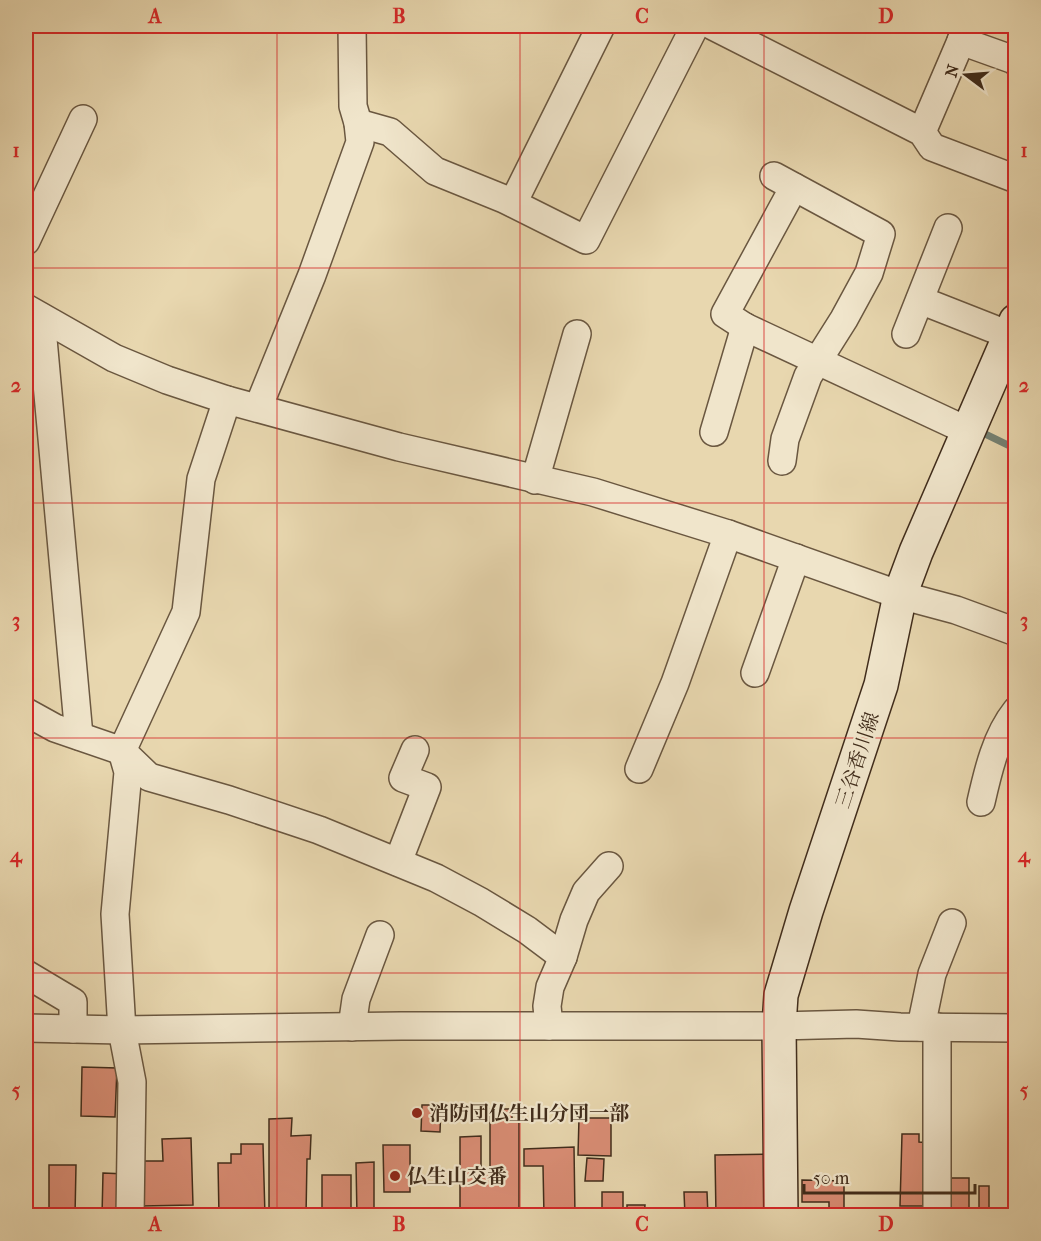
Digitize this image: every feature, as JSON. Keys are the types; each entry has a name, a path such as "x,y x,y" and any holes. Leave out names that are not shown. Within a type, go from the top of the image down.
{"main road":[{"name":"三谷香川線","path":"781,1215 779,1026 781,994 881,685 900,595 1012,328"}],"street":[{"path":"258,408 312,275 360,142 353,106 352,26"},
{"path":"513,203 601,26"},
{"path":"358,123 390,132 435,171 513,203 586,240 695,26"},
{"path":"713,26 922,132 932,147 1016,179"},
{"path":"922,132 963,33 1016,62"},
{"path":"26,241 83,118"},
{"path":"782,461 785,439 808,376 818,360 844,319 869,273 881,234 784,181 725,314 745,327 818,360 968,431"},
{"path":"906,334 948,228"},
{"path":"920,300 1012,328"},
{"path":"33,313 114,358 166,380 227,400 399,447 593,492 728,534 900,595 956,610 1016,632"},
{"path":"33,313 79,736"},
{"path":"714,432 745,327"},
{"path":"535,480 578,334"},
{"path":"130,1215 132,1082 122,1030 115,914 128,772 122,751 186,612 201,479 227,400"},
{"path":"639,769 675,683 728,534"},
{"path":"755,673 796,558"},
{"path":"981,802 990,764 1009,719 1016,711"},
{"path":"26,712 55,728 122,751 149,777 229,800 308,827 436,878 527,930 563,957"},
{"path":"398,862 427,786 404,778 415,750"},
{"path":"549,1026 547,1006 549,987 563,957 574,920 586,892 609,866"},
{"path":"937,1215 929,1027 932,974 952,923"},
{"path":"352,1027 356,999 380,935"},
{"path":"26,974 73,1002 73,1029"},
{"path":"26,1028 122,1030 856,1024 1016,1028"}],"building":[{"path":"82,1067 117,1068 115,1117 81,1116"},
{"path":"422,1105 441,1105 440,1132 421,1131"},
{"path":"490,1109 512,1109 512,1122 519,1122 519,1216 460,1216 460,1137 481,1136 481,1172 490,1172"},
{"path":"292,1118 291,1136 311,1135 310,1159 307,1159 306,1216 269,1216 269,1119"},
{"path":"579,1118 611,1118 611,1156 578,1155"},
{"path":"902,1134 919,1134 919,1142 931,1143 930,1206 900,1206"},
{"path":"191,1138 193,1205 141,1206 140,1161 163,1161 162,1139"},
{"path":"241,1144 263,1144 265,1216 219,1216 218,1163 231,1163 231,1154 241,1154"},
{"path":"383,1145 410,1145 410,1192 384,1192"},
{"path":"574,1147 575,1216 544,1216 543,1166 524,1166 524,1149"},
{"path":"774,1154 775,1216 716,1216 715,1155"},
{"path":"587,1158 604,1159 603,1181 585,1181"},
{"path":"374,1162 374,1216 357,1216 356,1163"},
{"path":"49,1165 76,1165 75,1216 49,1216"},
{"path":"103,1173 126,1174 125,1216 102,1216"},
{"path":"322,1175 351,1175 351,1216 322,1216"},
{"path":"950,1178 969,1178 969,1216 945,1216"},
{"path":"802,1180 844,1181 844,1216 829,1216 829,1202 802,1202"},
{"path":"979,1186 989,1186 989,1216 979,1216"},
{"path":"602,1192 623,1192 623,1216 602,1216"},
{"path":"684,1192 707,1192 708,1216 685,1216"},
{"path":"627,1205 645,1205 644,1216 627,1216"},
{"path":"901,1209 925,1209 925,1216 902,1216"}],"waterway":[{"path":"977,430 1016,449"},
{"path":"1010,1022 1016,975"}],"place":[{"name":"消防団仏生山分団一部","path":"417,1113"},
{"name":"仏生山交番","path":"395,1176"}]}
